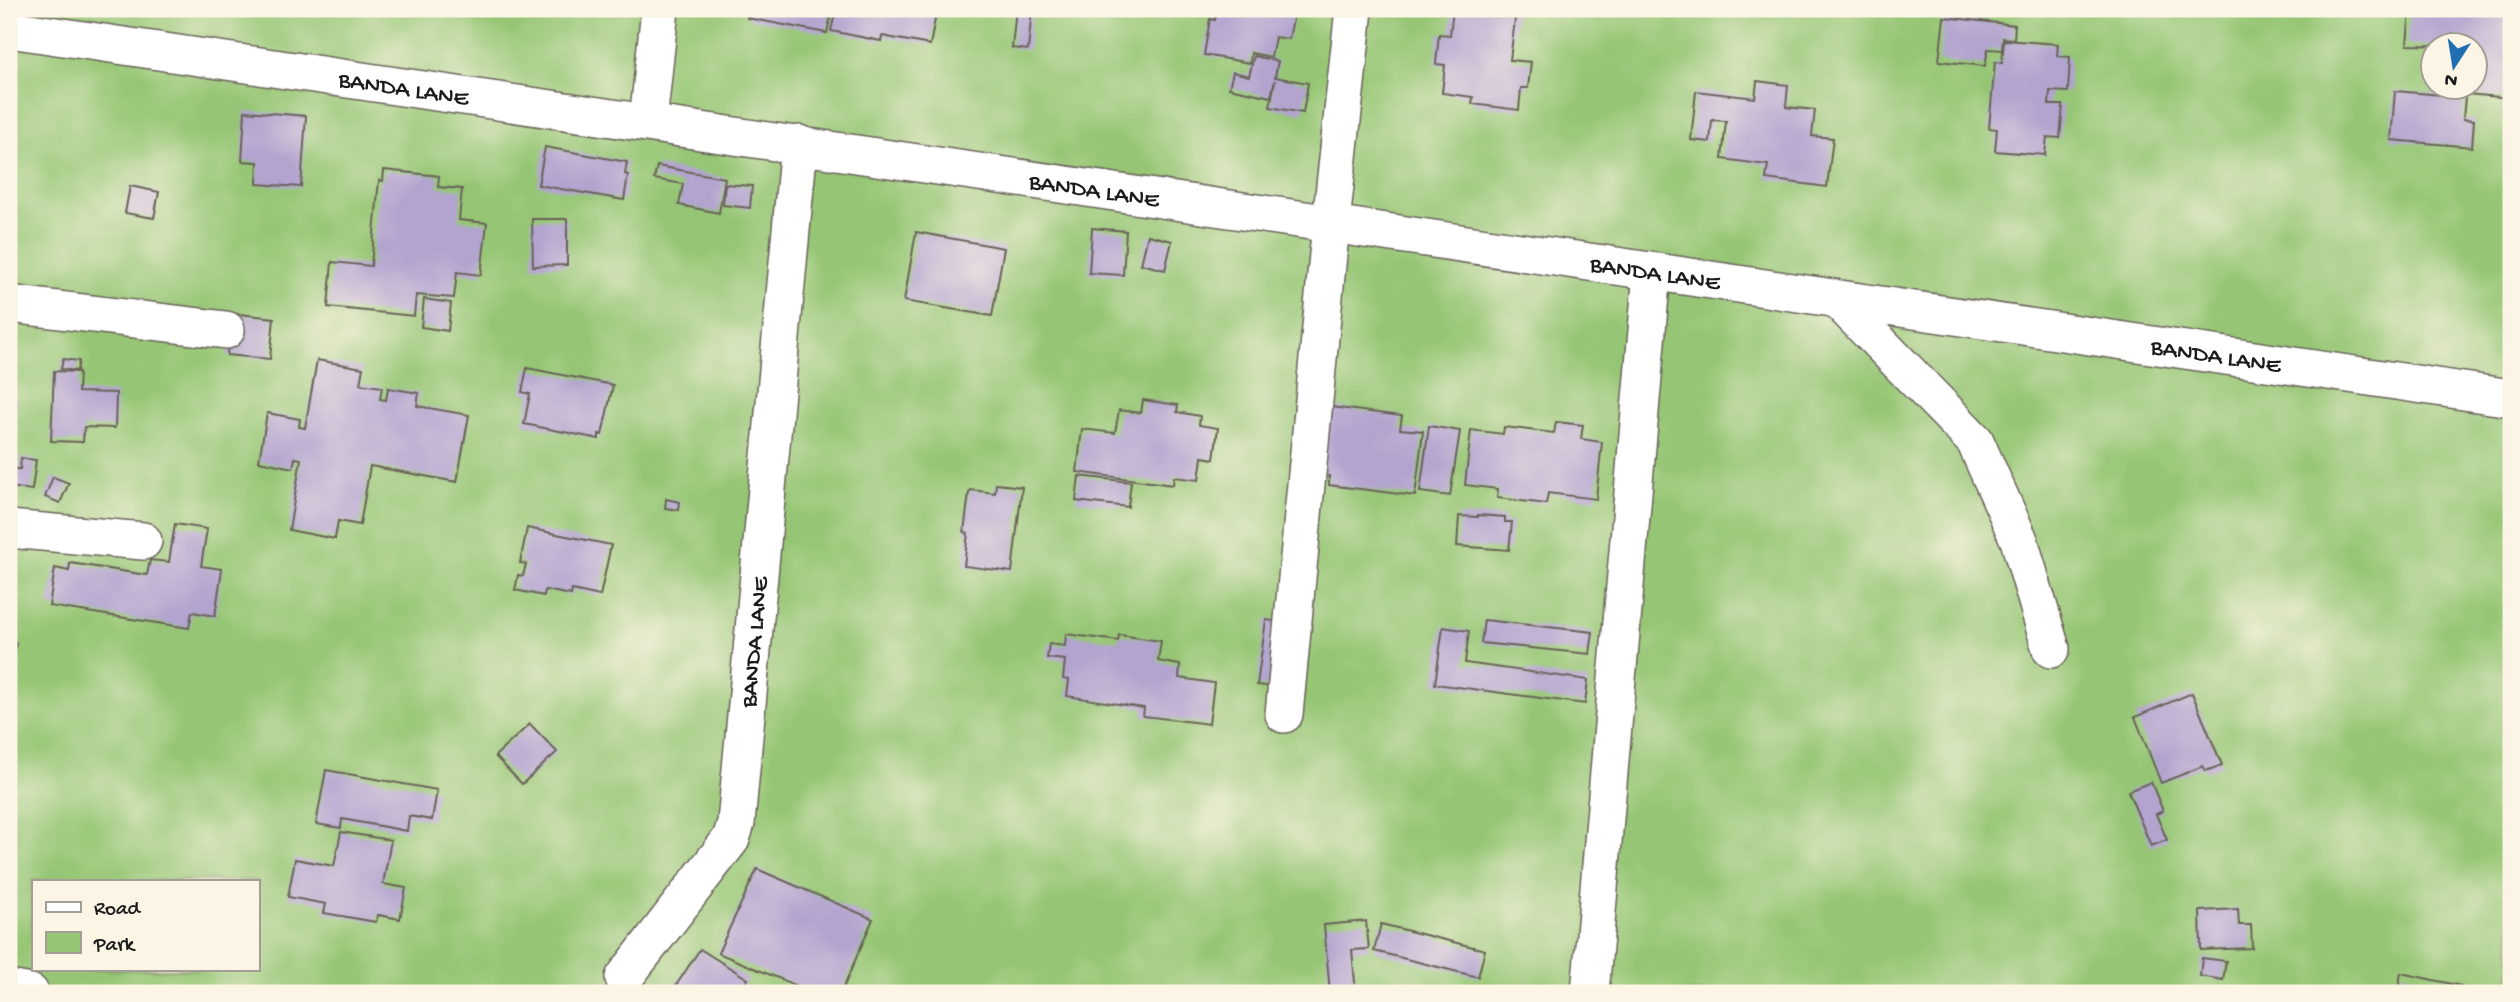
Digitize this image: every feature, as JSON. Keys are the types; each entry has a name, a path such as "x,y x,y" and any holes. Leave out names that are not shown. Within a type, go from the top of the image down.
{"street":[{"path":"648,122 660,9"},
{"path":"1284,714 1354,9"},
{"name":"BANDA LANE","path":"9,29 2511,398"},
{"name":"BANDA LANE","path":"624,978 731,839 736,823 799,145"},
{"path":"1590,993 1652,272"},
{"path":"1838,300 1975,441 2019,540 2051,649"},
{"path":"9,304 226,330"},
{"path":"9,529 143,541"},
{"path":"9,989 30,993"}],"green space":[{"path":"9,9 2511,9 2511,993 9,993"}],"building":[{"path":"749,9 832,9 827,33 747,18"},
{"path":"836,9 937,9 930,45 882,36 881,41 831,31"},
{"path":"1016,9 1032,9 1028,50 1012,48"},
{"path":"1217,9 1295,9 1289,39 1275,37 1271,57 1251,53 1250,63 1204,55 1210,19 1215,20"},
{"path":"1453,9 1516,11 1510,60 1531,62 1528,88 1521,88 1519,110 1472,104 1473,97 1442,93 1445,65 1436,64 1439,34 1450,35"},
{"path":"2410,9 2511,9 2511,98 2488,96 2488,32 2418,32 2418,45 2407,45"},
{"path":"1944,17 2015,25 2014,39 2003,38 2002,50 1988,49 1985,66 1939,61"},
{"path":"2004,40 2058,44 2057,56 2070,57 2068,92 2050,91 2049,105 2063,105 2060,138 2047,137 2045,155 1995,151 1997,129 1989,128 1995,62 2002,63"},
{"path":"1254,56 1278,61 1275,77 1308,83 1303,113 1270,107 1275,80 1271,97 1229,88 1233,72 1249,76"},
{"path":"1757,81 1788,85 1786,107 1815,110 1812,136 1833,138 1827,187 1766,179 1768,165 1722,159 1726,121 1712,120 1710,142 1691,140 1696,91 1755,98"},
{"path":"2395,91 2418,93 2418,102 2465,102 2463,119 2474,120 2472,147 2391,140"},
{"path":"245,111 306,116 301,187 257,184 258,162 242,161"},
{"path":"545,147 627,162 624,200 538,185"},
{"path":"657,166 725,178 719,213 679,205 683,184 654,179"},
{"path":"384,170 439,176 438,187 462,189 459,220 487,223 481,275 457,272 454,298 416,295 414,316 328,307 332,262 371,266 379,180 383,181"},
{"path":"725,184 752,186 750,208 723,205"},
{"path":"130,186 159,192 154,218 125,213"},
{"path":"532,219 567,219 567,265 533,266"},
{"path":"1092,228 1126,231 1123,275 1089,273"},
{"path":"916,232 1004,248 992,316 904,301"},
{"path":"1148,235 1172,241 1165,270 1141,264"},
{"path":"424,299 451,303 448,331 421,327"},
{"path":"230,313 274,318 270,359 227,355"},
{"path":"63,359 79,361 77,371 61,369"},
{"path":"317,360 363,368 360,384 382,387 380,399 386,400 388,388 419,393 417,406 469,415 457,482 370,466 360,525 338,521 335,539 289,530 301,459 295,458 293,468 259,461 267,413 300,419 299,427 305,428"},
{"path":"527,368 613,385 599,439 524,424 530,394 522,392"},
{"path":"54,371 79,372 78,392 116,393 115,428 84,427 83,442 51,441"},
{"path":"9,398 16,398 14,462 9,462"},
{"path":"1143,400 1178,405 1177,412 1200,416 1199,425 1218,428 1214,459 1202,457 1199,480 1174,477 1173,485 1077,472 1082,429 1115,433 1119,410 1141,413"},
{"path":"1323,406 1402,416 1400,429 1423,431 1415,496 1329,485 1329,476 1315,474"},
{"path":"1556,422 1583,425 1581,439 1602,442 1596,499 1548,493 1546,504 1497,498 1498,489 1465,485 1471,430 1503,434 1504,427 1554,433"},
{"path":"1429,426 1460,431 1450,496 1420,492"},
{"path":"21,458 36,460 32,490 9,487 9,469 20,469"},
{"path":"1079,476 1131,482 1128,507 1076,501"},
{"path":"53,477 69,483 60,503 45,497"},
{"path":"996,484 1022,487 1012,572 964,566 968,533 964,532 969,493 971,490 995,493"},
{"path":"666,499 680,502 679,510 665,508"},
{"path":"1459,516 1505,517 1505,522 1512,522 1509,550 1457,546"},
{"path":"175,524 207,529 201,566 222,569 215,616 192,612 189,628 49,606 55,568 69,571 70,563 147,575 150,560 169,562"},
{"path":"527,528 611,545 600,596 572,590 571,595 545,590 544,596 515,590 518,575 523,576 526,564 520,563"},
{"path":"1266,620 1282,622 1273,687 1257,685"},
{"path":"1484,620 1593,632 1590,654 1481,643"},
{"path":"1443,627 1469,631 1465,663 1588,680 1585,704 1435,684"},
{"path":"1066,634 1118,641 1119,635 1161,641 1158,661 1180,665 1179,678 1214,683 1209,724 1143,716 1144,708 1067,696 1069,680 1063,679 1065,660 1047,658 1049,644 1065,646"},
{"path":"9,641 16,643 10,683 9,683"},
{"path":"2192,693 2222,765 2206,771 2203,766 2161,783 2135,717"},
{"path":"530,724 557,752 522,784 495,756"},
{"path":"326,770 437,790 432,820 409,816 407,831 342,819 341,828 316,824"},
{"path":"2151,782 2163,811 2156,814 2167,840 2151,846 2128,791"},
{"path":"341,832 391,840 383,884 406,888 400,919 378,915 376,922 324,913 326,904 288,897 295,859 334,866"},
{"path":"757,869 873,919 841,993 814,993 718,953"},
{"path":"2238,909 2239,925 2251,925 2252,948 2201,950 2200,911"},
{"path":"1366,921 1369,949 1352,950 1356,993 1330,993 1324,925"},
{"path":"1381,924 1485,950 1478,977 1374,951"},
{"path":"700,949 748,979 738,993 677,993 673,990"},
{"path":"2202,958 2226,961 2223,980 2200,976"},
{"path":"2401,973 2461,986 2460,993 2397,993"}]}
